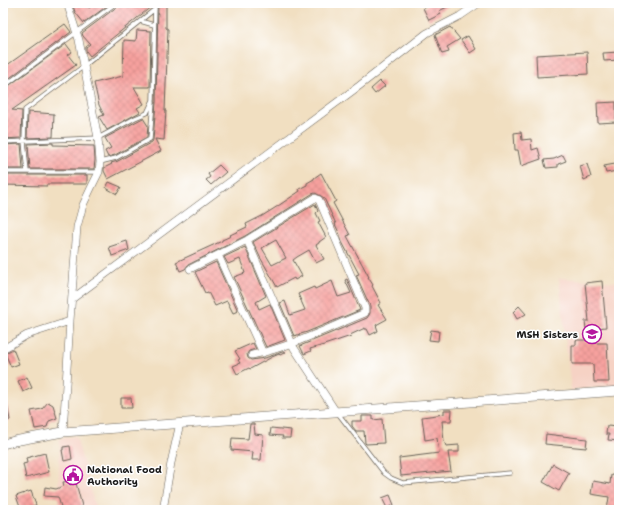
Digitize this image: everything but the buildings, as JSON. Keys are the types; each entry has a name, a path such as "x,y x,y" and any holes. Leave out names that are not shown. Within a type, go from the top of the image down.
{"street":[{"path":"63,432 77,228 83,206 99,172 100,162 98,138 80,40 67,3"},
{"path":"72,299 359,86 426,33 460,16 479,3"},
{"path":"190,269 247,240 315,198 319,200 365,308 365,313 292,343 263,353 252,355"},
{"path":"247,240 294,348 336,412"},
{"path":"218,255 263,353"},
{"path":"3,349 27,335 70,321"},
{"path":"3,444 63,432 619,391"},
{"path":"163,510 171,462 180,423"}],"lane":[{"path":"3,86 116,3"},
{"path":"100,162 116,158 150,139 153,100 155,3"},
{"path":"27,172 24,141 25,110 84,66 155,9"},
{"path":"140,21 154,25"},
{"path":"3,142 98,138 147,113 153,100"},
{"path":"3,172 99,172"},
{"path":"336,412 384,473 403,483 510,473"}],"shaded area":[{"name":"MSH Sisters","path":"559,278 619,282 619,386 571,390"},
{"name":"National Food Authority","path":"76,436 96,510 58,510 60,439"}],"place":[{"name":"MSH Sisters","path":"592,334"},
{"name":"National Food Authority","path":"73,475"}]}
